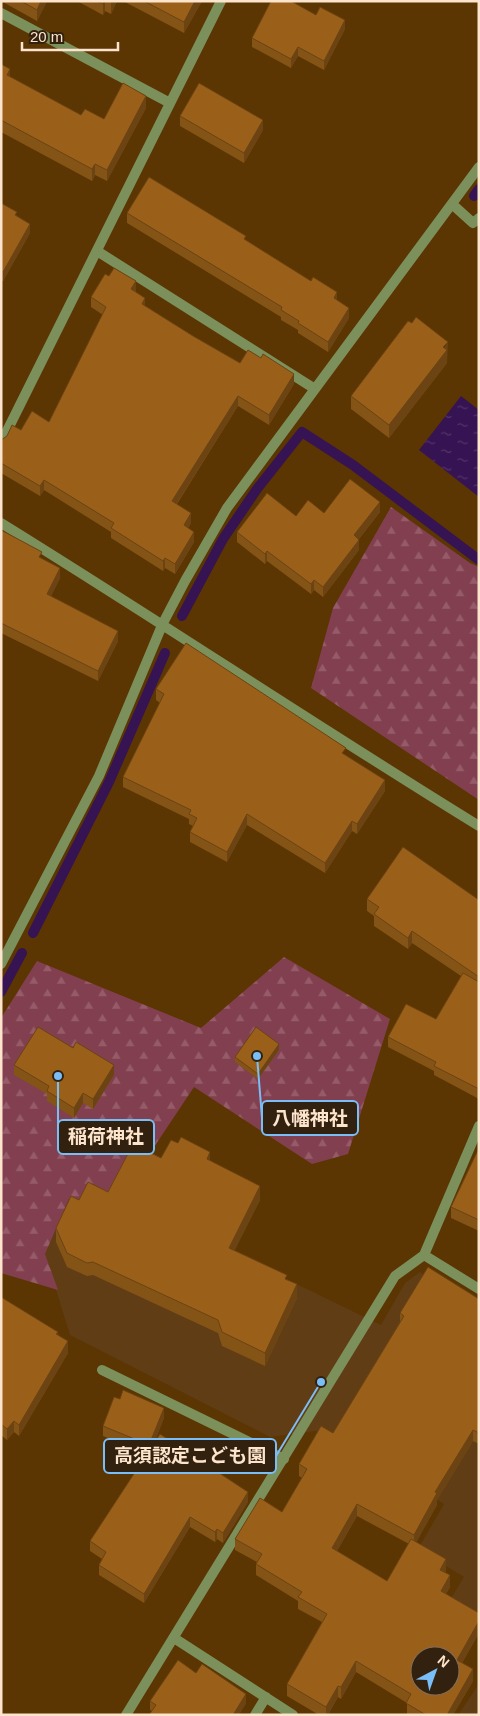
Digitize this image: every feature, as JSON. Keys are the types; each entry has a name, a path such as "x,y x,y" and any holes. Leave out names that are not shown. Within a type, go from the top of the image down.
{"street":[{"path":"1,443 220,1"},
{"path":"1,13 170,103"},
{"path":"1,964 99,776 163,623 185,580 227,508 479,167"},
{"path":"452,204 473,223 479,218"},
{"path":"96,251 315,389"},
{"path":"1,523 163,623 340,740 479,826"},
{"path":"126,1715 395,1276 424,1255 479,1126"},
{"path":"424,1255 479,1289"},
{"path":"102,1370 284,1459"},
{"path":"174,1638 293,1715"},
{"path":"255,1715 266,1697"}],"shaded area":[{"path":"101,1189 381,1325 405,1283 420,1272 479,1306 479,1622 448,1603 464,1577 418,1549 444,1504 322,1430 270,1437 70,1335 45,1254 69,1199"},
{"path":"479,1684 479,1715 458,1715"}],"green space":[{"path":"391,507 470,563 479,567 479,800 311,688 333,608"},
{"path":"284,957 390,1019 348,1154 312,1164 194,1087 152,1150 107,1201 69,1199 45,1254 58,1290 1,1273 1,1018 37,961 201,1028"}],"water":[{"path":"461,396 479,410 479,497 419,450"}],"building":[{"path":"21,1 41,1 37,10"},
{"path":"144,1 195,1 184,22"},
{"path":"271,1 291,1 316,15 320,7 345,20 324,61 298,47 291,59 252,38"},
{"path":"1,64 10,69 7,75 81,115 85,109 104,119 123,83 146,96 107,170 95,164 92,169 1,120"},
{"path":"199,83 263,120 244,153 180,116"},
{"path":"149,177 246,236 244,239 311,281 313,277 337,292 334,298 349,308 328,342 298,323 299,321 281,310 282,307 127,213"},
{"path":"1,203 17,212 15,215 30,224 3,272 1,271"},
{"path":"114,268 136,281 131,289 145,298 142,304 193,336 240,363 248,350 261,358 263,354 294,374 269,415 238,396 172,501 191,513 184,525 194,532 175,564 165,558 163,561 111,528 114,523 44,480 40,486 1,463 1,440 7,436 12,425 21,430 32,411 49,422 106,307 91,297 105,274 109,276"},
{"path":"416,317 448,342 443,347 447,350 389,425 351,396 408,321 412,323"},
{"path":"350,479 380,502 354,535 359,540 323,587 314,580 311,584 267,551 265,554 237,532 267,493 296,516 308,500 324,513"},
{"path":"1,530 42,552 39,557 60,568 47,594 118,631 98,671 1,623"},
{"path":"186,643 346,748 342,753 385,780 357,824 352,821 325,863 247,814 227,852 190,832 197,818 189,814 191,810 123,777 164,694 156,689"},
{"path":"403,847 479,900 479,977 412,931 408,938 374,914 379,907 367,899"},
{"path":"463,973 479,982 479,1089 434,1066 436,1062 388,1037 406,1004 436,1019"},
{"path":"38,1027 73,1048 76,1042 114,1065 93,1099 83,1093 74,1108 47,1091 49,1086 14,1065"},
{"path":"256,1027 279,1044 258,1074 235,1057"},
{"path":"181,1137 210,1152 207,1159 260,1186 229,1248 287,1275 285,1279 297,1284 265,1353 222,1332 218,1320 93,1262 87,1263 67,1253 56,1228 71,1196 79,1200 88,1182 108,1192 133,1144 161,1158 171,1140 178,1143"},
{"path":"479,1148 479,1220 451,1207"},
{"path":"428,1267 479,1299 479,1433 473,1430 435,1492 437,1493 414,1535 357,1504 332,1548 387,1581 411,1539 446,1559 440,1570 450,1575 441,1591 479,1613 479,1621 460,1655 460,1646 410,1646 410,1693 356,1661 341,1687 338,1686 326,1707 287,1684 327,1614 298,1597 302,1592 256,1564 262,1554 235,1539 260,1498 282,1512 307,1469 299,1464 321,1426 333,1433 404,1316 400,1313"},
{"path":"1,1297 58,1332 56,1334 68,1341 19,1425 14,1421 7,1429 1,1424"},
{"path":"123,1390 164,1408 149,1445 103,1426 114,1397 120,1399"},
{"path":"160,1434 248,1492 223,1533 217,1529 215,1532 190,1517 144,1594 99,1565 106,1552 90,1541"},
{"path":"178,1660 196,1673 202,1664 246,1694 233,1715 149,1715 156,1705 150,1701"},
{"path":"460,1662 473,1669 460,1692"},
{"path":"410,1696 458,1696 447,1715 426,1715 406,1703"}],"waterway":[{"path":"474,196 479,189"},
{"path":"182,616 223,539 257,489 302,432 353,465 479,560"},
{"path":"33,933 109,782 165,653"},
{"path":"1,992 22,953"}],"place":[{"name":"八幡神社","path":"257,1056"},
{"name":"稲荷神社","path":"58,1076"},
{"name":"高須認定こども園","path":"321,1382"}]}
